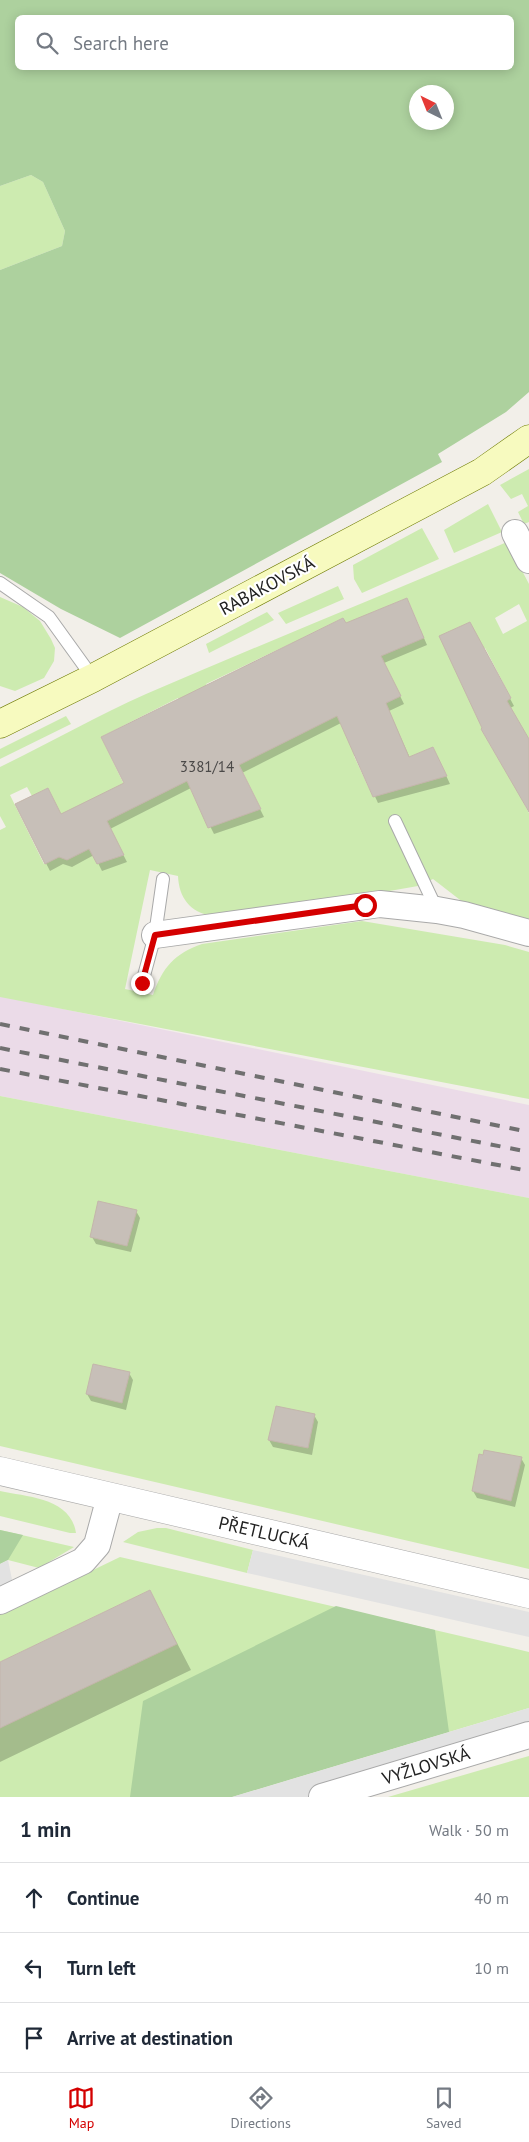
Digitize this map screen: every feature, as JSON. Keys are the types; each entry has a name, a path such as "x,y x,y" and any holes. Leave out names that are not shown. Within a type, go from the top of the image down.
{"main road":[{"name":"RABAKOVSKÁ","path":"0,724 93,678 482,472 529,440"}],"street":[{"path":"514,533 529,560"},
{"path":"155,935 380,904 437,910 529,933"},
{"name":"PŘETLUCKÁ","path":"0,1471 529,1594"},
{"path":"0,1601 83,1561 98,1544 110,1497"},
{"name":"VYŽLOVSKÁ","path":"322,1797 529,1735"}],"lane":[{"path":"0,583 49,617 93,678"},
{"path":"395,821 437,910"},
{"path":"142,983 155,935 163,879"}],"shaded area":[{"path":"0,996 529,1105 529,1198 0,1096"},
{"path":"253,1550 529,1612 529,1637 247,1573"},
{"path":"8,1560 15,1594 0,1601 0,1564"},
{"path":"529,1708 529,1735 322,1797 232,1797"}],"green space":[{"path":"0,0 529,0 529,392 506,412 438,454 442,462 120,638 61,609 0,573 0,270 62,246 65,231 43,182 31,175 0,186"},
{"path":"31,175 43,182 65,231 62,246 0,270 0,186"},
{"path":"529,469 529,522 524,524 518,512 528,506 522,494 511,499 500,485"},
{"path":"488,504 502,532 454,553 444,530"},
{"path":"422,528 439,559 362,593 354,579 353,565"},
{"path":"507,542 529,584 529,739 514,714 502,719 496,706 511,698 470,622 440,636 481,729 513,784 529,796 522,800 529,813 529,924 464,903 433,879 418,886 361,896 212,916 198,911 187,903 181,891 178,876 150,870 125,989 153,995 165,969 184,952 202,944 362,921 505,945 529,952 529,1099 0,997 0,830 6,827 0,816 0,767 146,694","holes":["407,598 421,630 402,638 373,612","519,604 527,621 503,634 495,618","343,618 363,658 302,638","292,643 303,733 269,750 260,733 218,708 206,684","350,695 401,696 360,716","178,698 199,741 225,736 261,809 208,827 187,781 135,807 101,737","400,736 409,757 433,747 447,776 373,797 354,756","27,787 32,796 48,788 77,848 74,856 67,860 59,857 44,864 10,795"]},
{"path":"338,586 344,599 286,624 278,613"},
{"path":"0,597 23,607 40,621 55,648 54,661 44,678 15,691 0,686"},
{"path":"267,612 274,620 209,653 206,644"},
{"path":"66,716 71,724 0,759 0,749"},
{"path":"0,1096 529,1198 529,1569 0,1446"},
{"path":"0,1491 47,1501 57,1506 72,1521 76,1533 0,1516"},
{"path":"166,1528 253,1550 247,1573 123,1542 138,1532"},
{"path":"0,1530 74,1547 39,1568 8,1560 0,1564"},
{"path":"0,1530 23,1535 8,1560 0,1564"},
{"path":"120,1557 529,1652 529,1708 232,1797 0,1797 0,1728 176,1643 150,1590 0,1662 0,1615"},
{"path":"336,1606 435,1630 449,1732 232,1797 130,1797 143,1701"},
{"path":"529,1756 529,1797 388,1797"}],"building":[{"path":"407,598 424,638 381,656 401,696 386,703 409,757 433,747 447,776 373,797 337,716 239,765 261,809 208,828 187,781 107,821 124,855 97,864 89,849 67,860 59,857 45,864 15,804 48,788 61,814 124,783 101,737 343,618 346,623"},
{"path":"470,622 511,698 507,701 529,739 529,812 481,729 439,636"},
{"path":"98,1201 137,1210 127,1246 90,1237"},
{"path":"93,1364 130,1372 122,1403 86,1394"},
{"path":"276,1406 315,1414 308,1448 268,1440"},
{"path":"484,1450 522,1457 511,1501 472,1491 479,1454 483,1455"},
{"path":"150,1590 177,1644 0,1728 0,1662"}],"railway":[{"path":"0,1024 529,1132"},
{"path":"0,1048 529,1152"},
{"path":"0,1069 529,1171"}],"route":[{"path":"142,983 155,935 365,905"}]}
